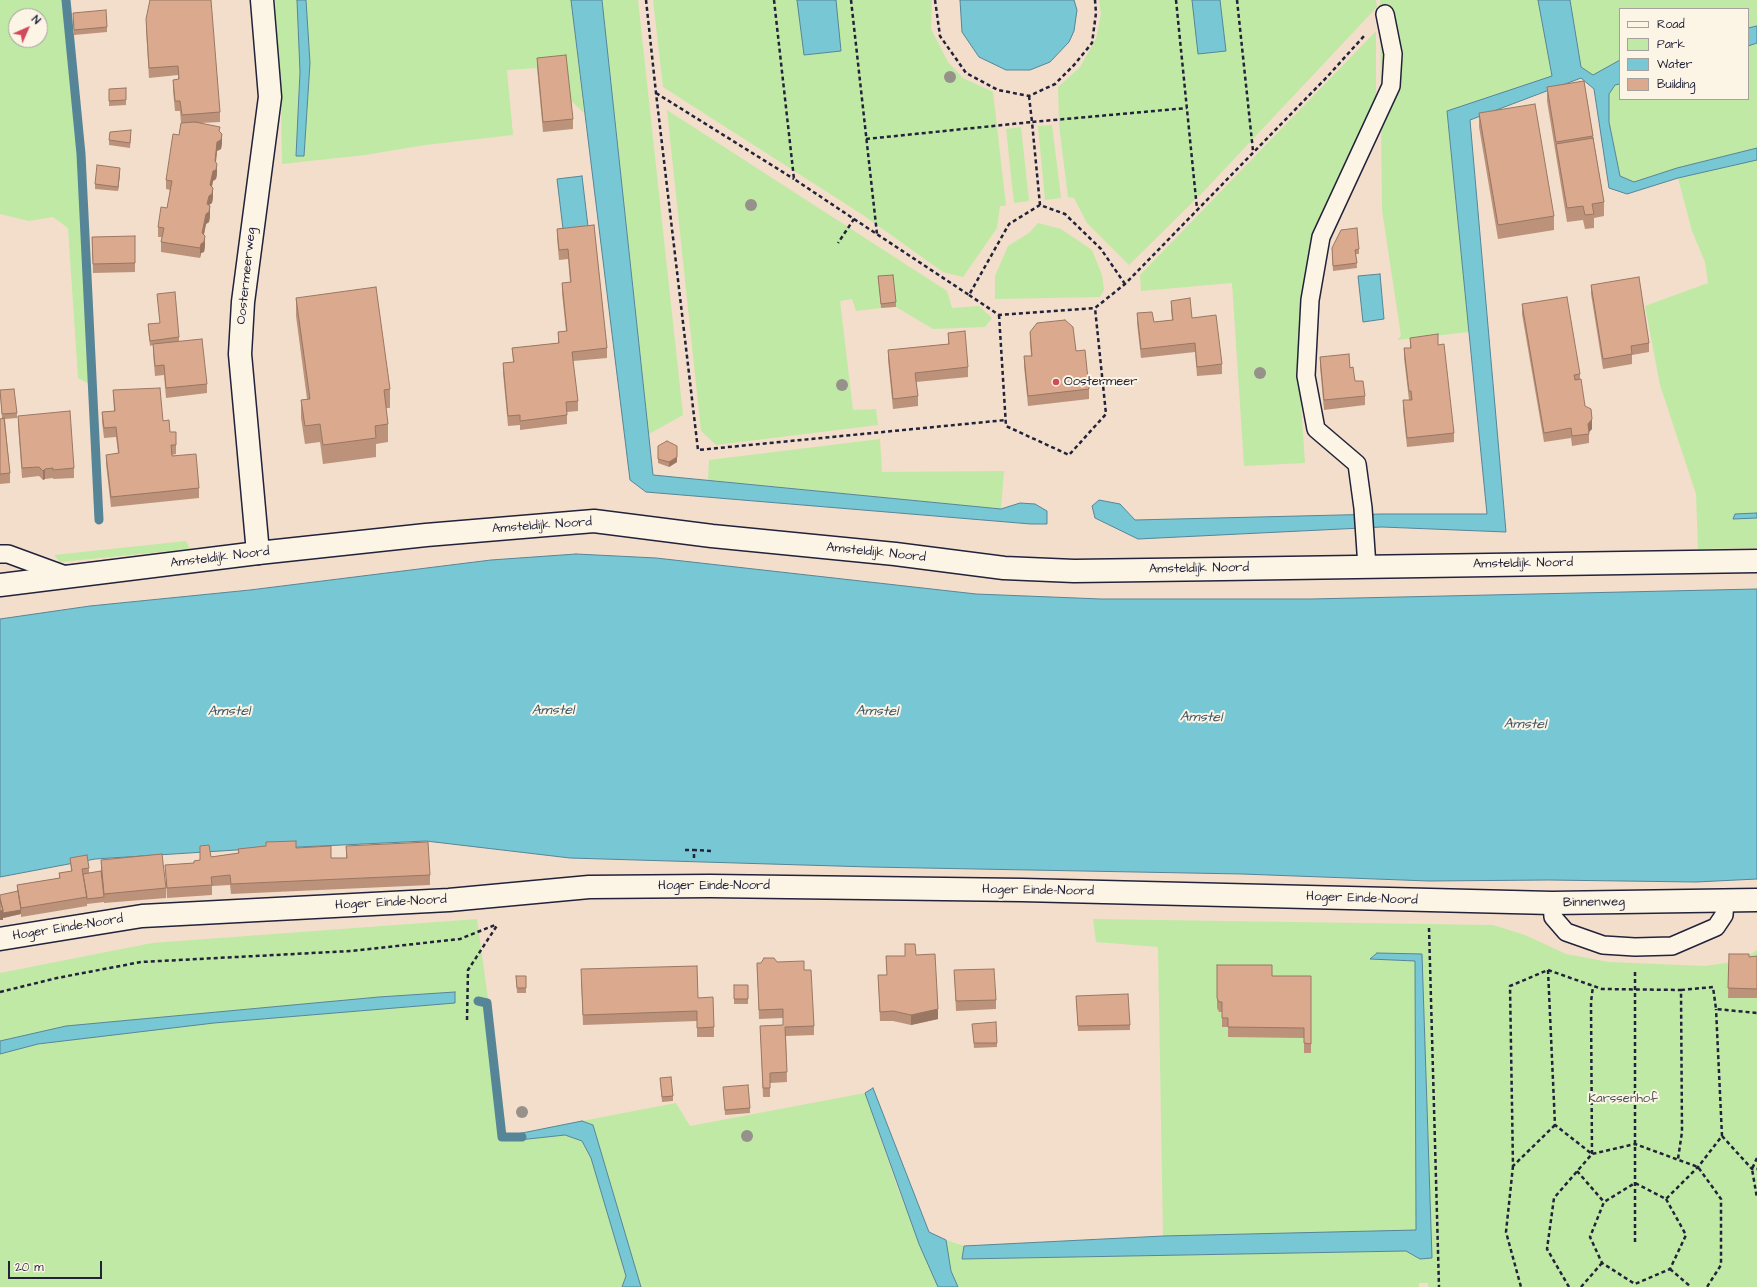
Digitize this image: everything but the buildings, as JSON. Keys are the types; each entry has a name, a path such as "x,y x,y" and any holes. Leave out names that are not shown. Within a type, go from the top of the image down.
{"street":[{"name":"Oostermeerweg","path":"258,553 240,354 243,302 270,96 262,0"},
{"name":"Amsteldijk Noord","path":"0,585 258,553 426,535 594,521 712,536 895,554 1004,568 1082,570 1367,567 1757,560"},
{"name":"Hoger Einde-Noord","path":"0,939 142,916 449,900 588,887 710,886 1022,890 1430,901"},
{"name":"Binnenweg","path":"1430,901 1552,903 1725,902 1757,900"}],"lane":[{"path":"1367,567 1363,508 1357,464 1316,429 1306,376 1310,300 1321,237 1391,86 1393,54 1385,14"},
{"path":"0,554 8,554 68,577"},
{"path":"1552,903 1553,918 1566,932 1603,945 1635,947 1672,946 1716,927 1724,915 1725,902"}],"path":[{"path":"646,0 698,450 1006,420"},
{"path":"774,0 794,179"},
{"path":"851,0 877,234"},
{"path":"935,0 940,36 966,73 998,90 1029,96 1055,84 1074,65 1092,43 1096,13 1095,0"},
{"path":"1176,0 1197,209"},
{"path":"1237,0 1253,152"},
{"path":"656,93 794,179 999,315 1095,308 1125,284 1327,77 1385,14"},
{"path":"1029,96 1040,205"},
{"path":"866,139 1187,108"},
{"path":"1040,205 1064,214 1070,219 1101,249 1125,284"},
{"path":"969,295 1009,224 1040,205"},
{"path":"838,243 854,219"},
{"path":"999,315 1006,426 1069,455 1106,414 1095,308"},
{"path":"685,850 711,851"},
{"path":"694,850 695,865"},
{"path":"1430,901 1429,916 1439,1287"},
{"path":"0,992 58,978 141,962 351,951 460,939 498,924"},
{"path":"1635,947 1635,1245"},
{"path":"1513,1166 1555,1125 1548,970"},
{"path":"1521,1287 1506,1232 1513,1166 1510,986 1548,970 1602,989 1681,990 1713,988 1716,1009 1722,1136 1752,1169 1757,1198"},
{"path":"1592,1154 1591,1002 1593,986"},
{"path":"1678,1158 1682,1132 1681,990"},
{"path":"1716,1009 1757,1013"},
{"path":"1555,1125 1592,1154"},
{"path":"1666,1199 1698,1167 1722,1136"},
{"path":"1569,1287 1547,1249 1554,1198 1592,1154 1635,1144 1678,1158 1698,1167 1720,1199 1721,1265 1707,1287"},
{"path":"1752,1169 1757,1158"},
{"path":"1752,1169 1757,1169"},
{"path":"1577,1171 1604,1202"},
{"path":"1635,1183 1666,1199 1686,1235 1670,1269 1635,1284 1602,1263 1590,1237 1604,1202 1635,1183"},
{"path":"1581,1287 1602,1263"},
{"path":"1670,1269 1691,1287"}],"green space":[{"path":"0,0 68,0 81,154 91,385 78,378 68,228 53,217 29,221 0,214"},
{"path":"275,0 297,0 300,72 296,156 304,156 310,63 306,0 571,0 584,113 537,68 507,70 513,135 425,145 365,155 282,164 281,99"},
{"path":"602,0 638,0 683,415 649,434"},
{"path":"653,0 797,0 804,55 841,51 836,0 932,0 931,29 948,62 963,78 993,92 1006,206 1000,206 997,228 963,277 943,272 863,215 663,87"},
{"path":"1099,0 1192,0 1198,54 1226,51 1220,0 1376,0 1377,7 1204,191 1129,265 1087,223 1074,198 1068,197 1059,125 1058,87 1080,67 1096,39 1101,14"},
{"path":"1380,0 1538,0 1552,76 1447,111 1469,332 1397,340 1401,336 1382,210"},
{"path":"1570,0 1757,0 1757,26 1749,28 1749,8 1619,8 1619,61 1593,76 1581,67"},
{"path":"1376,31 1376,97 1316,234 1305,277 1298,360 1305,463 1244,466 1232,283 1141,291 1140,275"},
{"path":"1757,43 1757,148 1677,168 1634,182 1620,176 1609,122 1609,94 1615,85 1619,84 1619,100 1749,100 1749,46"},
{"path":"667,110 947,291 952,308 979,306 992,318 985,327 933,329 896,307 893,280 879,281 881,308 856,311 852,299 840,301 853,410 876,409 878,425 716,445 701,431"},
{"path":"1052,125 1061,198 1045,200 1038,126"},
{"path":"1021,127 1029,201 1014,203 1006,129"},
{"path":"1757,160 1757,513 1735,514 1733,519 1757,518 1757,548 1698,549 1696,494 1660,385 1645,306 1708,283 1705,262 1692,231 1678,178"},
{"path":"1038,223 1061,229 1092,250 1102,275 1104,290 1100,297 995,299 995,276 1008,246 1029,233"},
{"path":"880,439 882,472 1004,471 1001,509 708,480 709,460"},
{"path":"186,541 190,549 60,562 54,555"},
{"path":"477,919 507,1136 517,1134 519,1140 565,1135 582,1141 591,1158 626,1276 622,1287 0,1287 0,1054 38,1044 214,1023 455,1003 455,993 379,997 66,1026 0,1041 0,973 152,943"},
{"name":"Karssenhof","path":"1093,919 1493,925 1525,935 1566,954 1609,962 1705,966 1740,961 1757,950 1757,1287 1428,1287 1428,1283 1419,1283 1419,1287 958,1287 951,1271 946,1240 964,1246 962,1259 1406,1251 1420,1259 1432,1258 1422,954 1370,959 1415,961 1416,1231 1163,1236 1158,947 1096,942"},
{"path":"865,1093 899,1192 938,1287 641,1287 593,1125 582,1121 676,1103 690,1126"}],"water":[{"path":"297,0 306,0 310,63 304,156 296,156 300,72"},
{"path":"571,0 602,0 653,475 1001,509 1020,503 1035,504 1047,511 1047,524 1031,524 646,492 630,480"},
{"path":"797,0 836,0 841,51 804,55"},
{"path":"960,0 1074,0 1077,10 1074,31 1069,42 1050,62 1030,70 1006,70 979,57 962,32"},
{"path":"1192,0 1220,0 1226,51 1198,54"},
{"path":"1538,0 1570,0 1581,67 1593,75 1619,61 1619,84 1615,85 1609,94 1609,122 1620,176 1634,182 1677,168 1757,148 1757,160 1678,178 1627,194 1609,188 1594,89 1581,78 1470,120 1506,532 1382,527 1138,539 1095,518 1092,506 1099,500 1120,504 1135,520 1381,514 1487,514 1447,111 1552,76"},
{"path":"1757,26 1757,43 1749,46 1749,28"},
{"path":"582,176 589,235 564,237 557,179"},
{"path":"1380,274 1384,319 1363,322 1358,276"},
{"path":"1757,513 1757,518 1733,519 1735,514"},
{"name":"Amstel","path":"576,554 656,558 976,594 1101,599 1311,599 1757,589 1757,879 1696,882 1549,880 1429,881 1242,874 870,867 570,858 426,841 236,850 95,859 0,877 0,619 90,606 250,590 491,560"},
{"path":"1377,953 1422,954 1432,1258 1420,1259 1406,1251 962,1259 964,1246 1163,1236 1416,1230 1415,961 1370,959"},
{"path":"455,992 455,1003 214,1023 38,1044 0,1054 0,1041 66,1026 379,997"},
{"path":"873,1088 929,1232 946,1240 951,1271 958,1287 938,1287 919,1244 865,1093"},
{"path":"582,1121 593,1125 641,1287 622,1287 626,1276 591,1158 582,1141 565,1135 519,1140 517,1134"}],"waterway":[{"path":"66,0 81,154 99,520"},
{"path":"478,1001 487,1003 502,1137 522,1137"}],"place":[{"name":"Oostermeer","path":"1056,382"}]}
